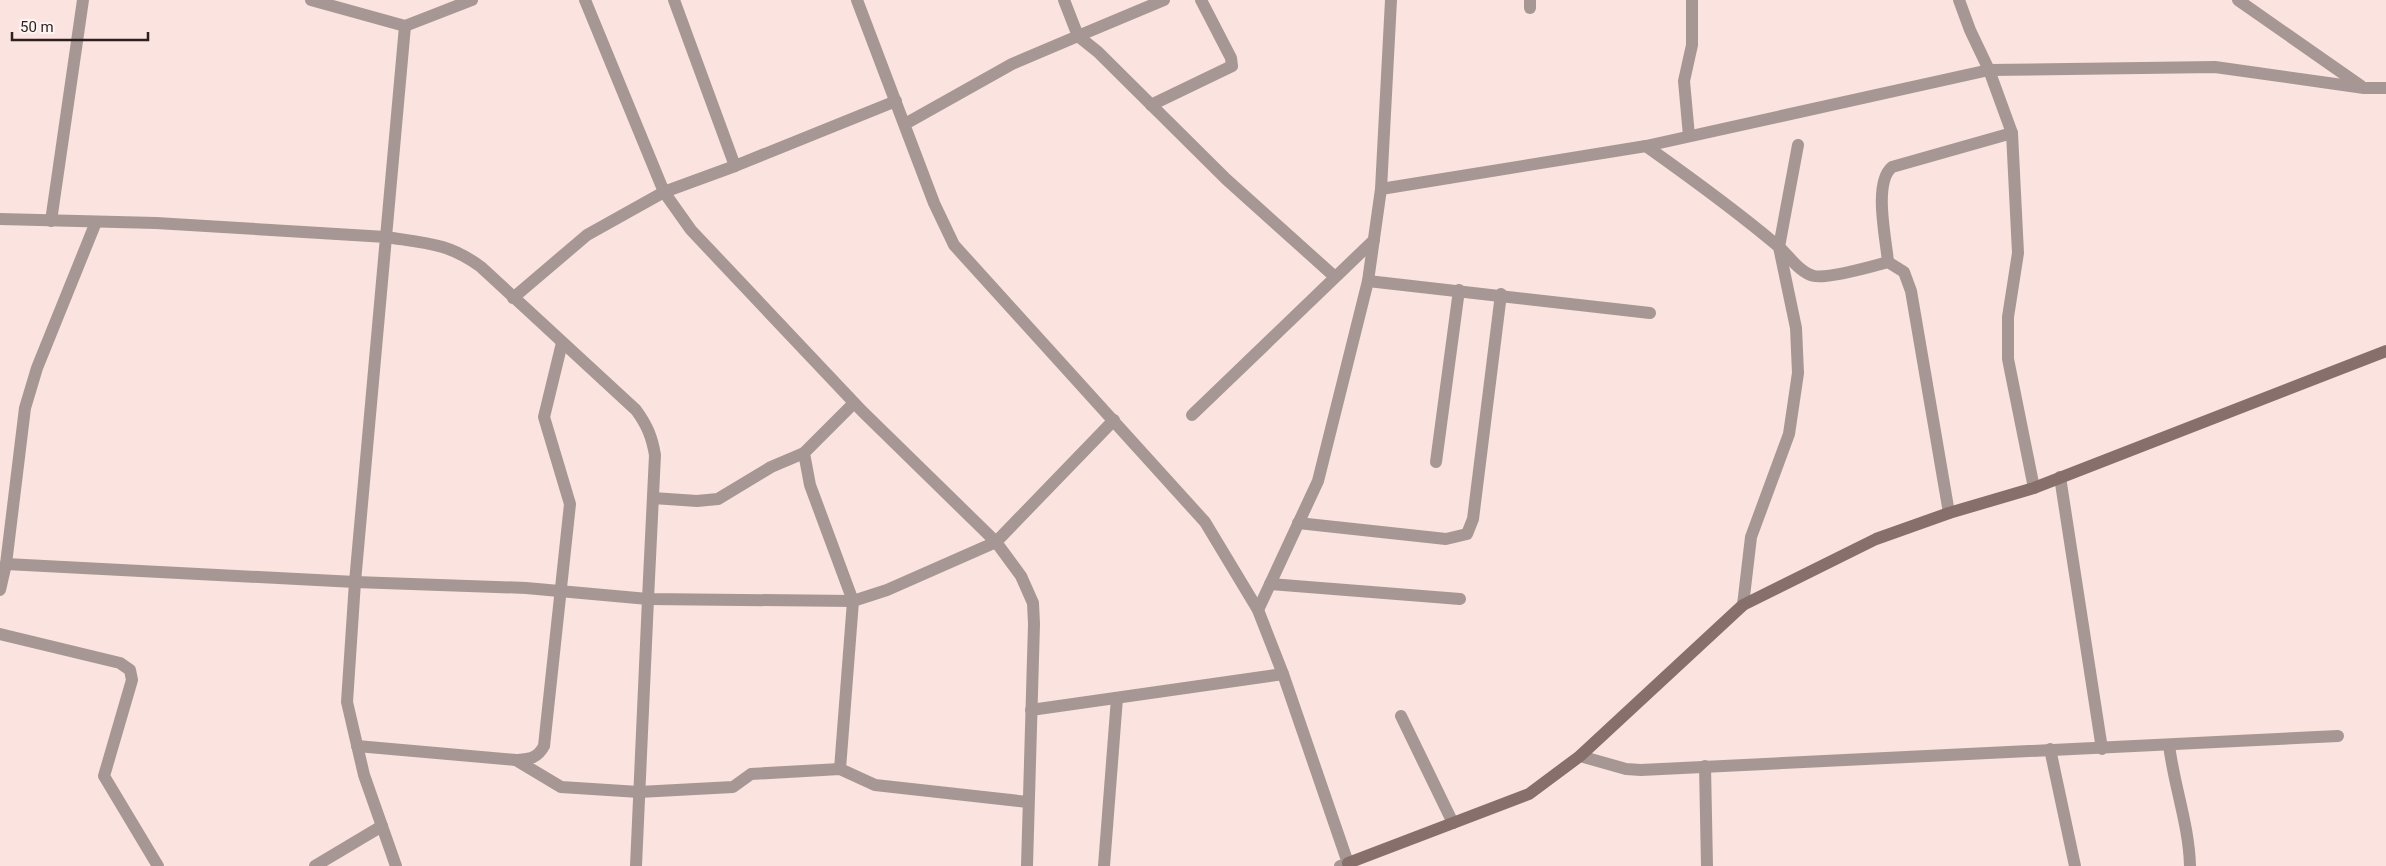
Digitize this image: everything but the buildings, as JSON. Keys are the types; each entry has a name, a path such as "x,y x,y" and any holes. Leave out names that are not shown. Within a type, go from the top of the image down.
{"main road":[{"path":"1345,865 1529,794 1580,756 1743,606 1876,539 1949,513 2034,488 2386,351"}],"street":[{"path":"51,221 83,0"},
{"path":"311,0 405,26 472,0"},
{"path":"585,0 664,192 692,230 854,403 996,542 1021,576 1032,603 1034,624 1028,802 1028,866"},
{"path":"674,0 735,166"},
{"path":"858,0 934,203 954,245 1205,522 1258,610 1283,674 1345,865"},
{"path":"1064,0 1078,36 1098,52 1226,179 1335,277"},
{"path":"905,124 1012,64 1164,0"},
{"path":"1151,105 1232,66 1202,0"},
{"path":"1258,610 1318,480 1368,281 1381,188 1391,0"},
{"path":"1689,136 1684,81 1692,45 1692,0"},
{"path":"1959,0 1970,30 1989,70 2012,133 2018,253 2008,317 2008,359 2034,488"},
{"path":"2238,0 2364,88"},
{"path":"396,866 364,775 347,702 355,582 405,26"},
{"path":"1381,188 1646,146 1989,70 2215,67 2364,88 2386,88"},
{"path":"513,298 587,234 664,192 735,166 896,101"},
{"path":"1888,262 1881,194 1886,172 1892,167 2012,133"},
{"path":"1743,606 1751,537 1789,434 1798,373 1796,328 1779,247 1798,145"},
{"path":"1646,146 1689,176 1779,247 1802,270 1812,276 1824,276 1888,262 1904,272 1908,278 1949,513"},
{"path":"0,219 156,223 386,237 444,246 464,254 481,267 636,410 646,423 652,438 655,455 636,866"},
{"path":"0,590 6,564 25,408 37,368 96,222"},
{"path":"1192,416 1374,240"},
{"path":"1368,281 1501,294 1650,313"},
{"path":"1436,462 1460,290"},
{"path":"1298,523 1446,538 1467,534 1473,519 1501,294"},
{"path":"357,746 516,760 532,758 540,754 544,746 570,504 544,417 562,343"},
{"path":"653,498 697,501 718,499 770,467 804,453 854,403"},
{"path":"6,564 561,591 648,599 853,601 887,590 996,542 1114,420"},
{"path":"804,453 810,486 853,601 840,769"},
{"path":"2060,477 2102,749"},
{"path":"1270,584 1460,599"},
{"path":"0,634 120,663 130,670 132,680 104,776 158,866"},
{"path":"1031,710 1283,674"},
{"path":"1104,866 1117,698"},
{"path":"1401,716 1453,823"},
{"path":"1580,756 1626,769 2050,749 2102,749 2338,736"},
{"path":"2169,745 2172,769 2190,842 2190,866"},
{"path":"2050,749 2075,866"},
{"path":"516,760 561,787 639,792 733,787 751,774 840,769 875,785 1028,802"},
{"path":"1705,766 1707,866"},
{"path":"315,866 382,826"}]}
